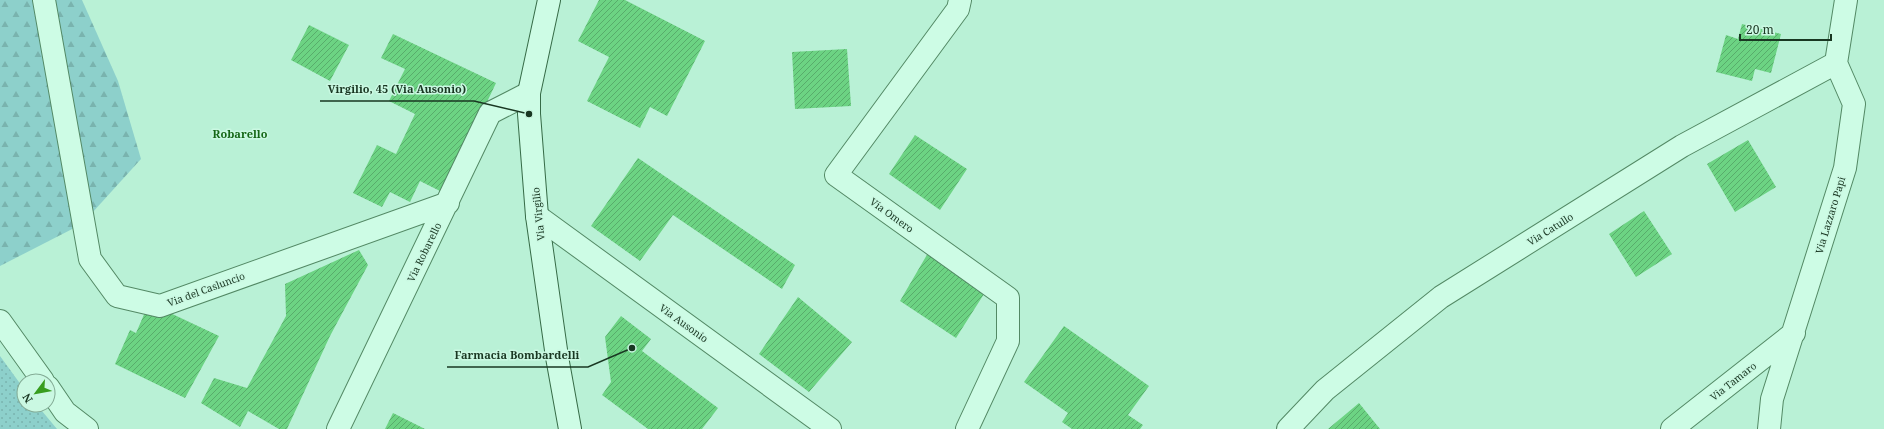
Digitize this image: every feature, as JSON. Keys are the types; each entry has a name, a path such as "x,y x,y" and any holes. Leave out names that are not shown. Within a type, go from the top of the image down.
{"street":[{"name":"Via del Casluncio","path":"44,0 90,258 117,296 160,306 448,203"},
{"name":"Via Virgilio","path":"549,0 529,93 538,216 557,357 570,429"},
{"name":"Via Omero","path":"960,0 958,9 836,175 1008,298 1008,341 968,429"},
{"path":"1836,63 1846,0"},
{"name":"Via Lazzaro Papi","path":"1769,429 1772,399 1845,168 1854,104 1836,63"},
{"name":"Via Catullo","path":"1288,429 1325,390 1441,297 1682,146 1836,63"},
{"name":"Via Robarello","path":"338,429 490,114 529,93"},
{"name":"Via Ausonio","path":"538,216 830,429"},
{"path":"0,321 37,373"},
{"name":"Via Tamaro","path":"1672,429 1794,333"},
{"path":"56,399 65,412 87,429"}],"green space":[{"path":"0,0 82,0 118,81 141,159 82,224 0,266"},
{"path":"0,356 16,378 16,413 44,413 57,429 0,429"}],"building":[{"path":"599,0 625,0 705,41 667,116 650,107 640,128 587,101 609,57 578,41"},
{"path":"1742,24 1781,34 1771,73 1755,69 1752,81 1716,72 1726,35 1738,39"},
{"path":"309,25 349,45 330,81 291,60"},
{"path":"393,34 496,83 444,193 420,181 410,202 390,192 382,207 353,193 377,145 396,154 415,114 389,101 405,69 381,58"},
{"path":"847,49 851,106 795,109 792,52"},
{"path":"915,135 967,169 940,210 889,174"},
{"path":"1748,140 1776,187 1735,212 1707,164"},
{"path":"638,158 795,265 782,289 673,215 640,261 591,226"},
{"path":"1644,211 1672,254 1636,277 1609,234"},
{"path":"359,250 368,265 330,336 287,429 279,429 248,411 240,427 201,403 214,378 247,388 286,316 285,284"},
{"path":"928,253 984,294 956,338 900,301"},
{"path":"798,297 852,342 809,392 759,354"},
{"path":"149,303 219,336 185,398 115,364 130,330 136,333"},
{"path":"621,316 651,339 642,351 718,408 702,429 648,429 602,395 611,382 605,337"},
{"path":"1064,326 1149,386 1128,415 1143,425 1140,429 1072,429 1062,422 1068,413 1024,382"},
{"path":"1359,403 1380,429 1328,429"},
{"path":"393,413 425,429 385,429"}],"place":[{"name":"Virgilio, 45 (Via Ausonio)","path":"529,114"},
{"name":"Farmacia Bombardelli","path":"632,348"}],"district":[{"name":"Robarello","path":"240,133"}]}
